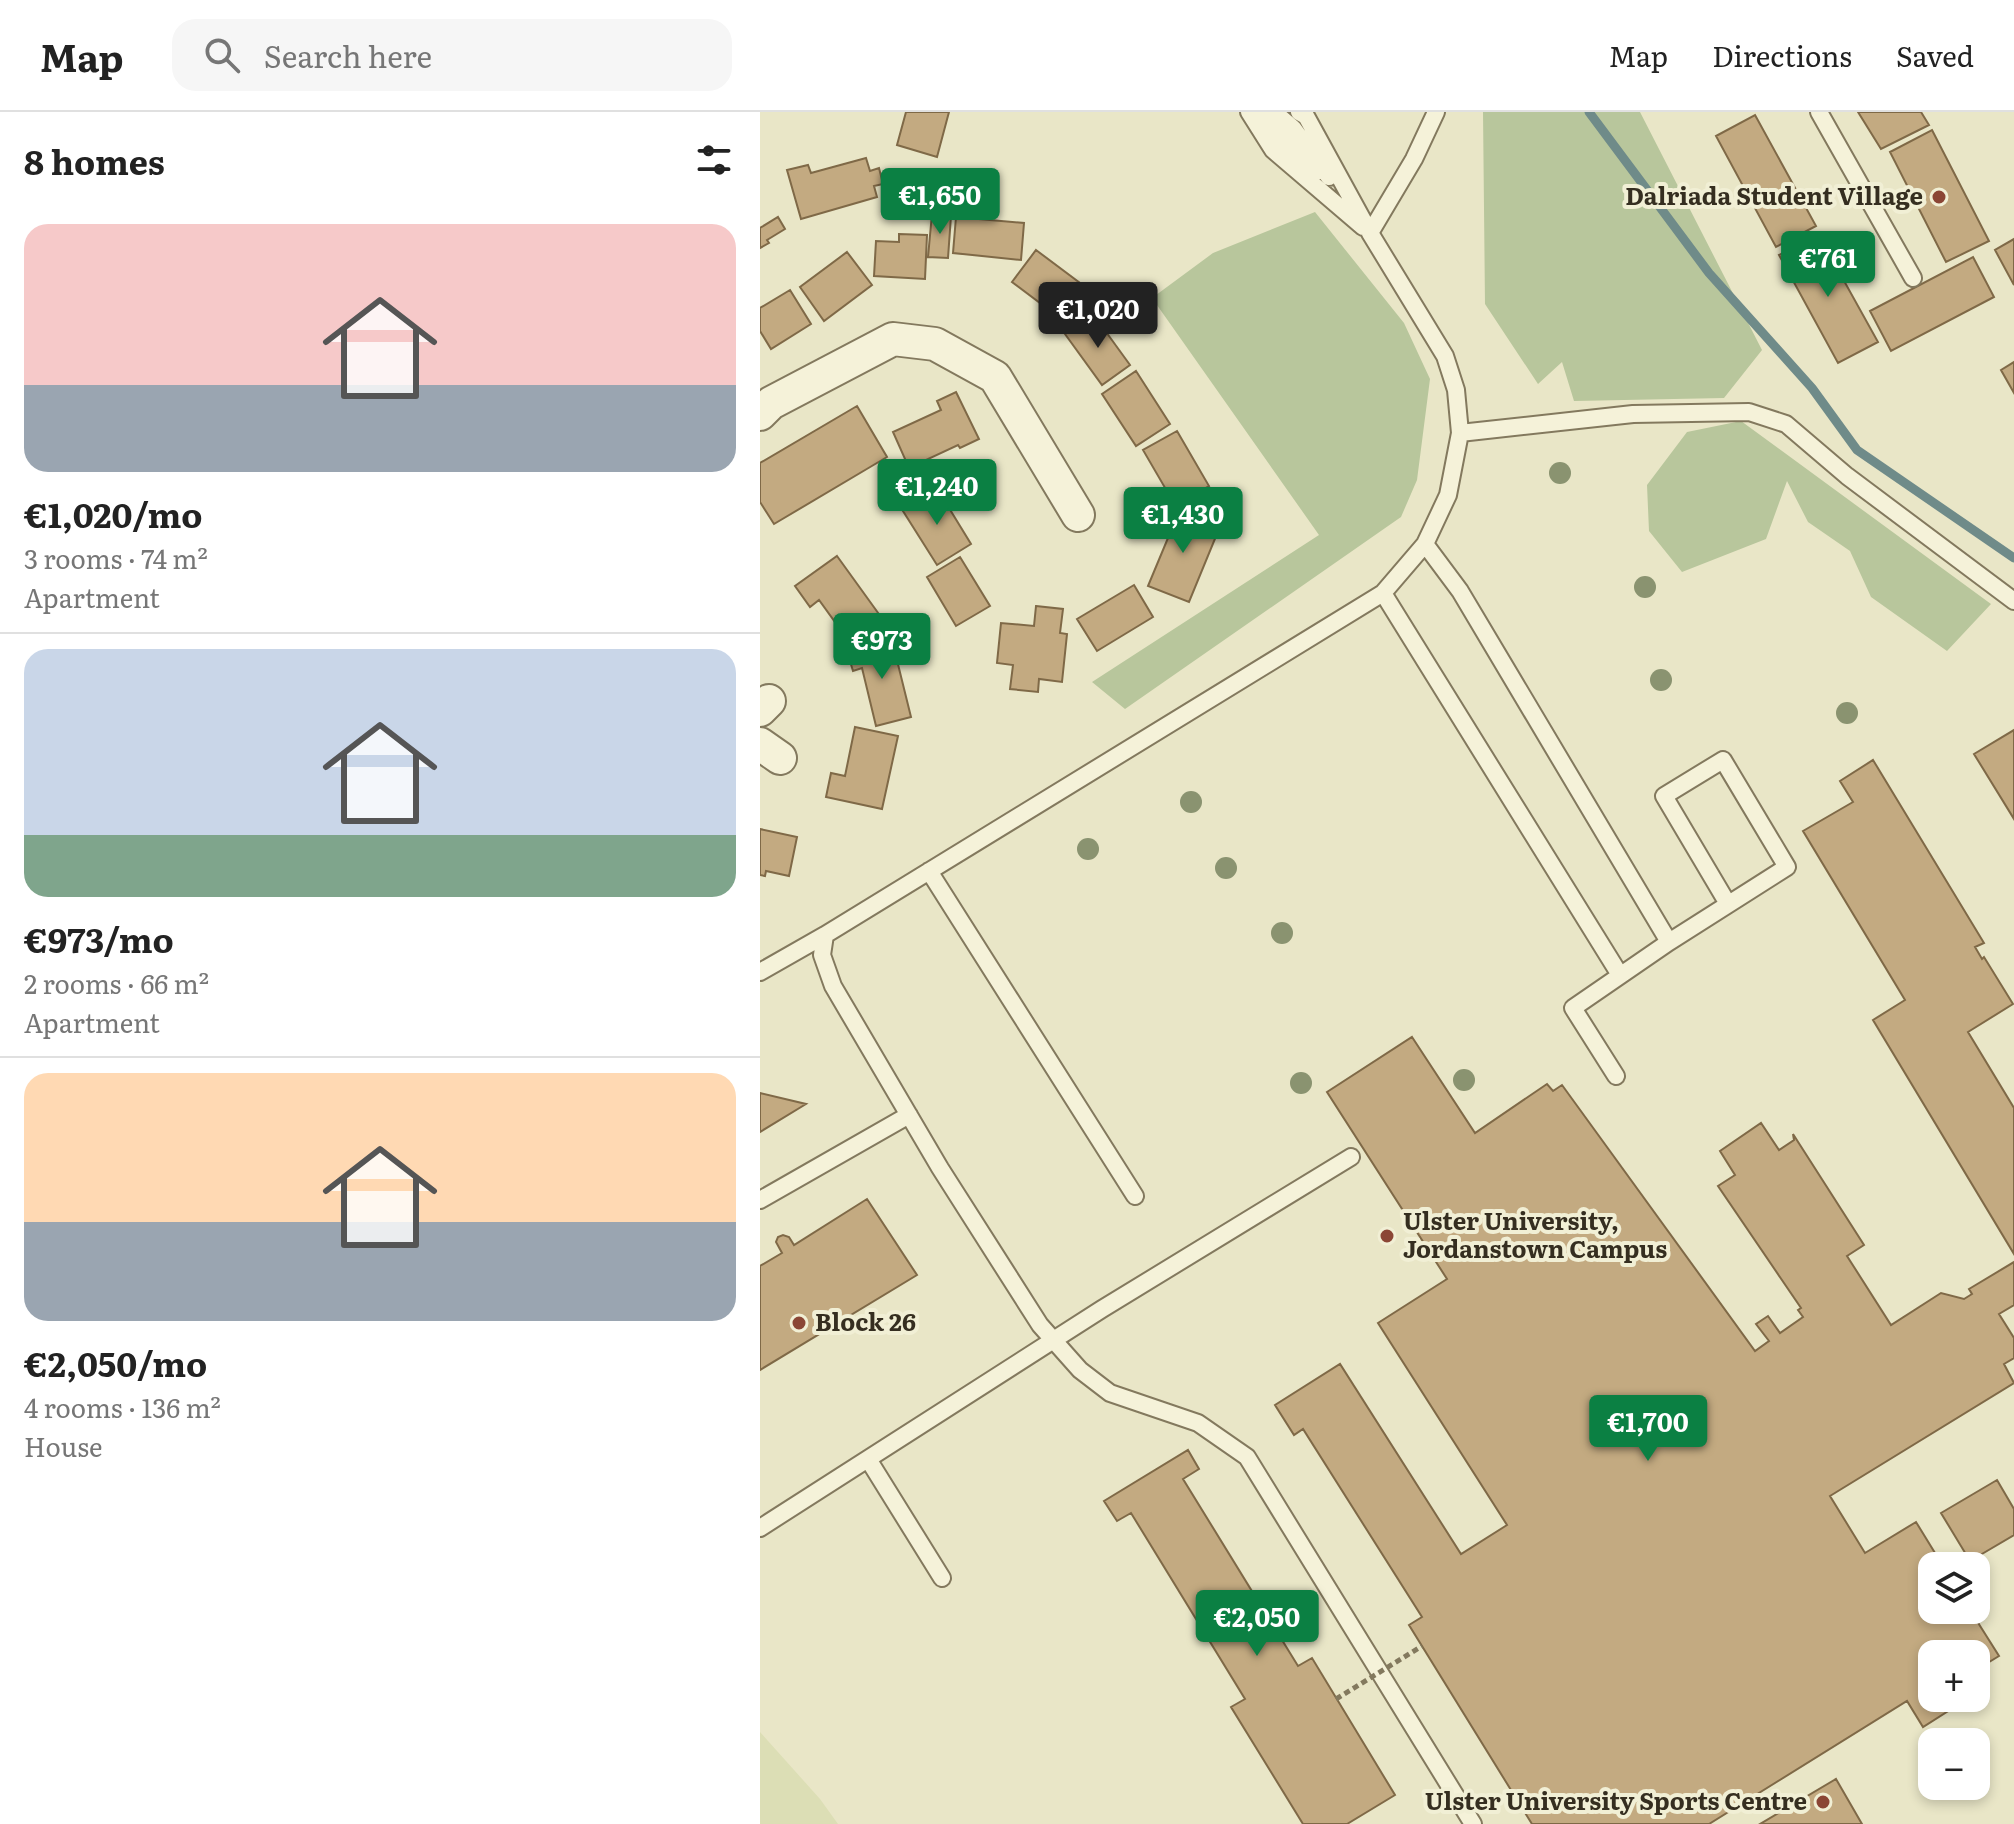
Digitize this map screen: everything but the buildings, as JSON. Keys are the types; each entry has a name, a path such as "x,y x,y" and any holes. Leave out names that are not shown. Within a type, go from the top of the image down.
{"street":[{"path":"764,401 893,339 935,344 995,377 1078,515"}],"lane":[{"path":"1249,112 1273,150 1370,233"},
{"path":"1259,112 1370,233"},
{"path":"1274,112 1293,128 1370,233"},
{"path":"760,972 1383,593 1425,544 1448,495 1460,433 1456,390 1445,356 1370,233 1306,116 1299,112"},
{"path":"1370,233 1414,159 1436,112"},
{"path":"1819,112 1913,278"},
{"path":"1460,433 1633,414 1749,412 1786,424 1847,476 2014,601"},
{"path":"1425,544 1460,591 1669,942"},
{"path":"1383,593 1620,975"},
{"path":"1616,1076 1573,1008 1787,867 1723,760 1664,796 1728,904"},
{"path":"929,871 1135,1196"},
{"path":"825,935 822,955 833,986 1040,1325 1080,1370 1110,1393 1198,1423 1247,1457 1473,1824"},
{"path":"760,1200 909,1115"},
{"path":"760,1528 1102,1309 1351,1157"},
{"path":"868,1459 942,1578"}],"path":[{"path":"1336,1699 1422,1646"}],"green space":[{"path":"1483,112 1640,112 1762,350 1724,398 1574,401 1562,362 1538,384 1485,304"},
{"path":"1315,212 1404,323 1430,379 1417,480 1401,517 1125,709 1092,682 1319,535 1152,298 1213,253"},
{"path":"1741,421 1991,604 1947,651 1871,597 1850,551 1808,522 1787,481 1766,539 1682,572 1649,531 1647,485 1687,432"},
{"path":"760,1732 820,1799 838,1824 760,1824"}],"waterway":[{"path":"1589,112 1709,273 1812,388 1857,450 2014,558"}],"place":[{"name":"Dalriada Student Village","path":"1939,197"},
{"name":"Ulster University, Jordanstown Campus","path":"1387,1236"},
{"name":"Block 26","path":"799,1323"},
{"name":"Ulster University Sports Centre","path":"1823,1802"}]}
